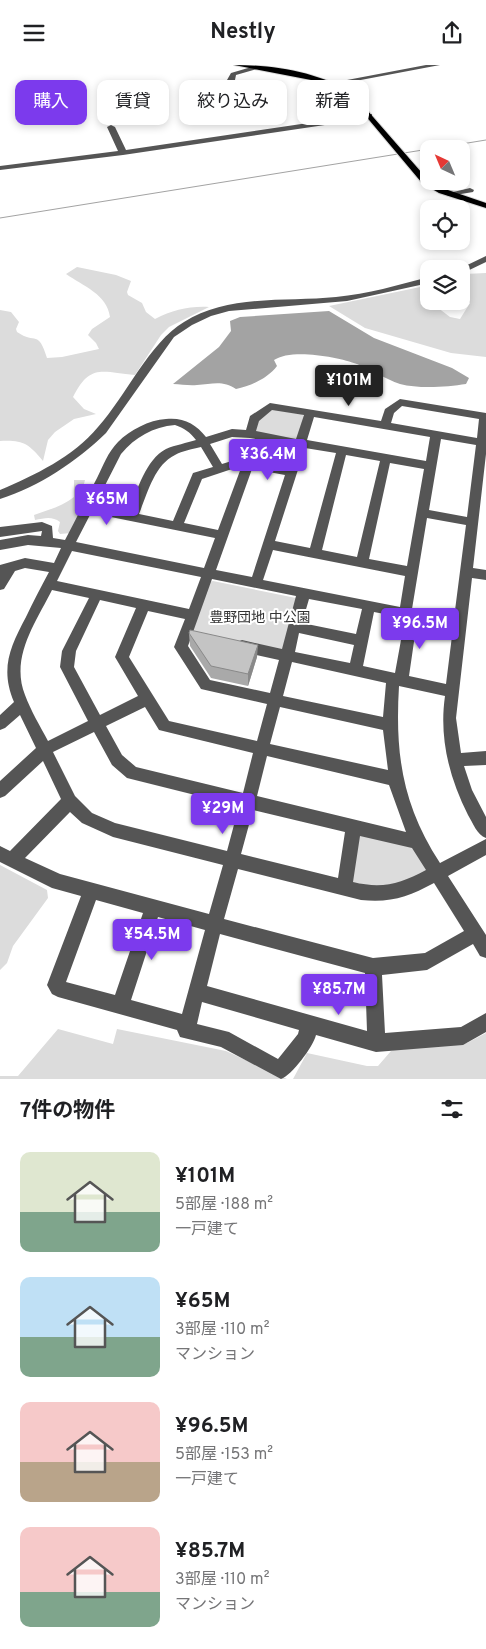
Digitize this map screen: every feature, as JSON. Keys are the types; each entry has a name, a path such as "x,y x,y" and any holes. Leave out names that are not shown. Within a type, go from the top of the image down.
{"main road":[{"path":"237,65 312,80"},
{"path":"369,116 425,181 449,194 486,206"}],"street":[{"path":"383,65 387,73"},
{"path":"351,80 437,65"},
{"path":"232,80 233,74 252,67"},
{"path":"0,168 124,153 309,125"},
{"path":"111,127 124,153"},
{"path":"449,194 470,191"},
{"path":"470,267 486,259"},
{"path":"0,495 48,473 74,457 90,443 102,430 171,335 198,317 220,309 241,306 362,297 420,282"},
{"path":"385,426 389,411 400,402 486,416 451,691 449,730 454,760 466,797 486,831"},
{"path":"250,434 254,419 270,406 484,442"},
{"path":"256,583 310,413"},
{"path":"220,469 193,429 173,421 150,426 137,432 119,447 16,649 12,664 12,678 22,705 70,801 87,818 113,830 362,892 382,894 407,889 486,847"},
{"path":"132,517 158,461 170,451 232,433 250,434 429,466"},
{"path":"436,434 411,572 408,614 390,725 395,779 417,842 486,950"},
{"path":"315,553 342,450"},
{"path":"362,562 386,458"},
{"path":"176,526 197,476 238,463 291,472"},
{"path":"248,465 192,615 191,635 181,647 206,685 390,725"},
{"path":"87,508 222,535"},
{"path":"422,513 472,522"},
{"path":"0,532 42,526 48,529 47,541"},
{"path":"0,545 28,540 47,541 460,625"},
{"path":"268,544 411,572"},
{"path":"0,585 5,568 34,563 57,568"},
{"path":"466,571 486,575"},
{"path":"49,584 192,615"},
{"path":"304,592 197,992 186,1024 186,1031 224,1038 281,1070 307,1037 308,1024"},
{"path":"97,594 69,651 67,667 117,760 132,773 417,842"},
{"path":"144,605 122,657 164,726 395,779"},
{"path":"355,671 369,606"},
{"path":"295,627 361,641"},
{"path":"232,644 451,691"},
{"path":"0,791 45,749 147,699"},
{"path":"0,724 22,705"},
{"path":"454,760 486,758"},
{"path":"70,801 6,857 58,882 373,967 427,961 476,933"},
{"path":"344,888 354,827"},
{"path":"91,891 56,985 58,988 186,1024"},
{"path":"120,1005 153,907"},
{"path":"373,967 376,1043"},
{"path":"197,992 376,1043 463,1037 486,1022"}],"green space":[{"path":"77,267 116,275 131,281 127,292 128,295 142,303 146,312 155,319 181,309 209,307 169,327 161,335 135,375 98,372 91,374 85,379 73,397 84,409 96,414 74,419 55,432 48,440 43,461 29,446 20,442 0,441 0,310 11,312 19,322 16,329 17,332 23,336 39,340 47,358 62,357 99,349 88,335 92,329 110,317 108,309 93,291 66,274"},
{"path":"486,273 486,357 451,353 365,328 329,306 420,287 420,310 441,310 450,317 460,319 466,310 470,310 470,274"},
{"path":"270,409 302,414 304,416 297,439 255,433 257,420"},
{"path":"74,480 85,480 79,503 84,505 71,533 60,534 58,531 60,522 54,519 35,520 34,515 60,505 74,497"},
{"name":"豊野団地 中公園","path":"213,581 296,598 285,649 281,651 194,633 191,629 209,582"},
{"path":"357,833 415,846 427,871 404,882 380,887 348,882"},
{"path":"0,865 47,890 48,898 13,946 7,963 0,970"},
{"path":"58,1029 113,1044 117,1029 226,1051 287,1079 0,1079 0,1076 18,1076"},
{"path":"486,1033 486,1079 293,1079 307,1053 367,1066 378,1066 391,1051 399,1048 467,1043"}],"shaded area":[{"path":"329,311 374,338 452,368 469,378 466,384 433,387 408,386 394,382 349,361 327,356 303,354 282,356 274,360 277,366 264,378 253,384 236,389 227,384 173,384 219,347 231,331 230,321 240,317"}],"building":[{"path":"190,630 258,645 248,674 211,666 189,633"}],"waterway":[{"path":"470,143 486,140"},
{"path":"0,218 420,150"}]}
